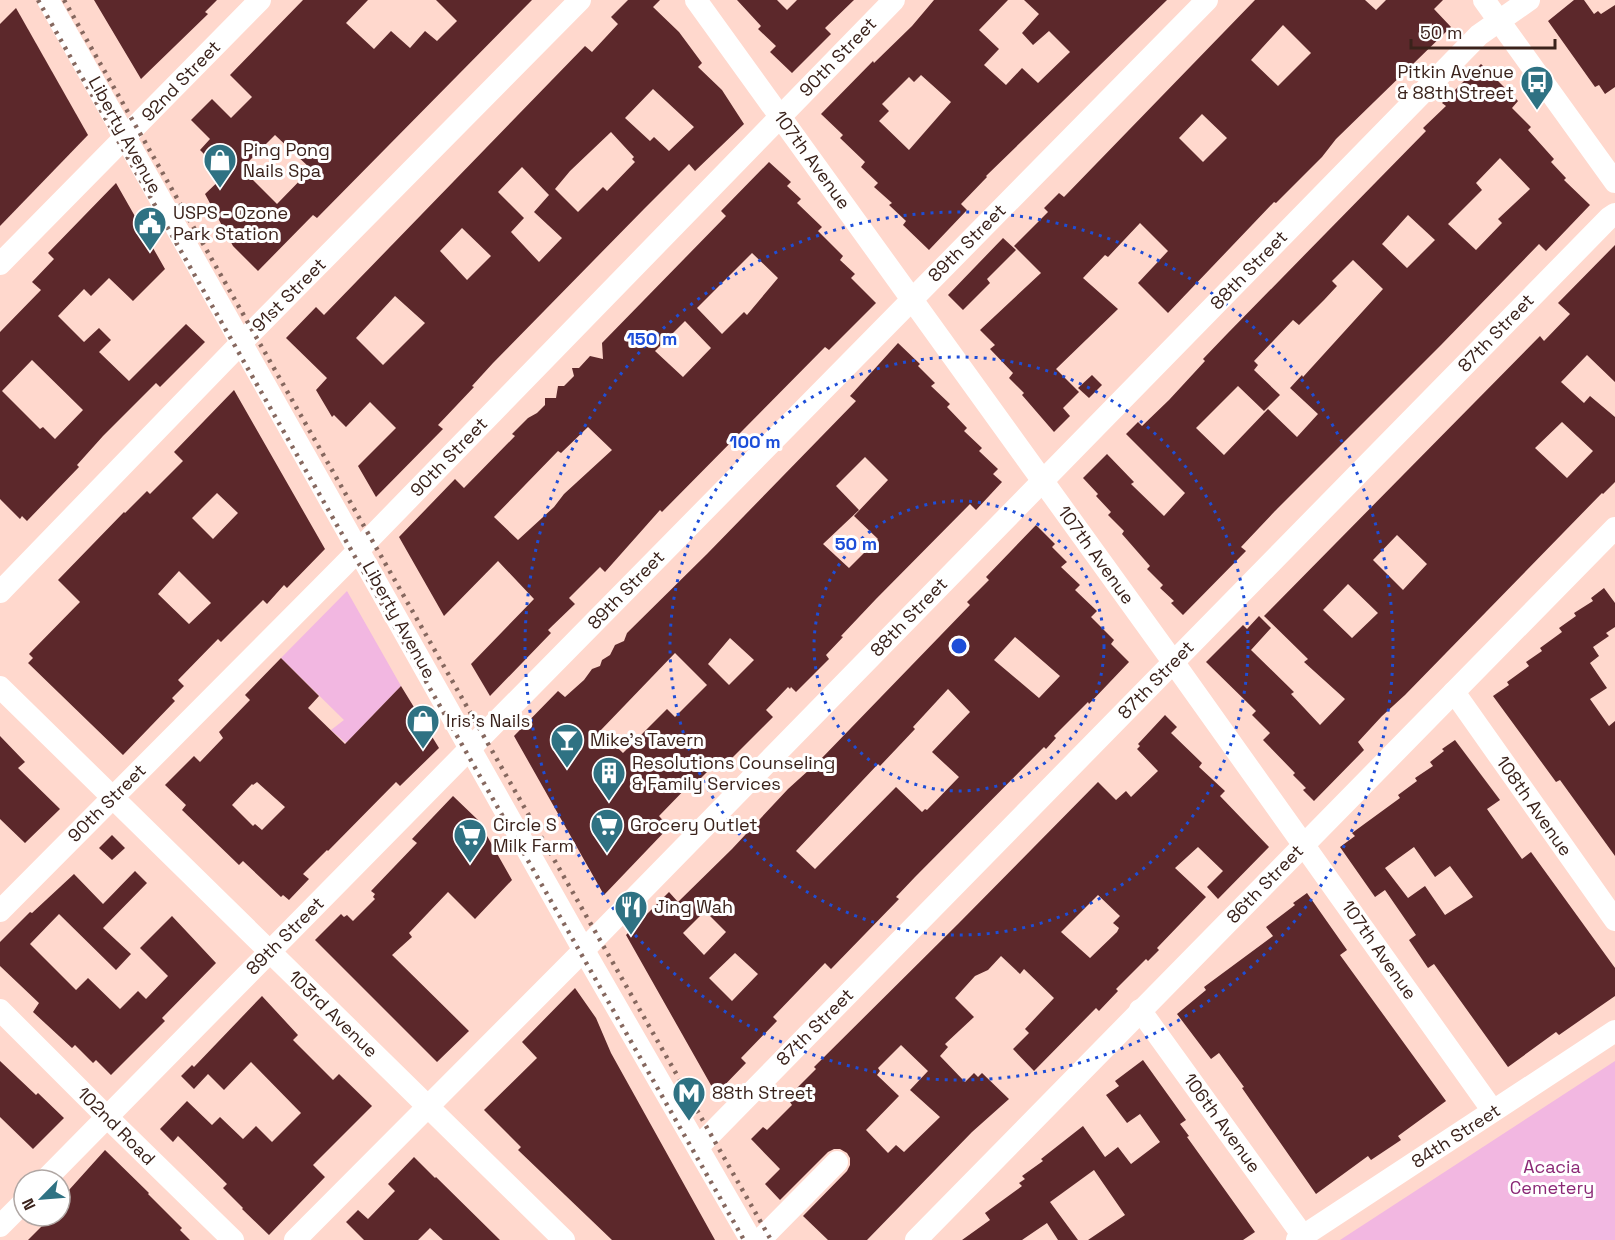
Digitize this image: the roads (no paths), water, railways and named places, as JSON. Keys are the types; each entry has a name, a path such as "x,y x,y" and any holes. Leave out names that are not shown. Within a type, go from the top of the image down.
{"street":[{"name":"Liberty Avenue","path":"48,0 583,949 751,1240"},
{"name":"92nd Street","path":"0,264 260,0"},
{"name":"91st Street","path":"0,592 242,342 580,0"},
{"name":"107th Avenue","path":"696,0 1174,663 1493,1111"},
{"name":"90th Street","path":"0,911 359,549 894,0"},
{"name":"89th Street","path":"57,1168 1207,0"},
{"path":"1484,0 1615,182"},
{"name":"88th Street","path":"295,1240 1479,35 1529,0"},
{"name":"87th Street","path":"698,1147 1615,214"},
{"name":"86th Street","path":"916,1240 1454,692 1612,540"},
{"name":"103rd Avenue","path":"0,687 564,1240"},
{"name":"108th Avenue","path":"1454,692 1615,920"},
{"name":"102nd Road","path":"0,1010 233,1240"},
{"name":"106th Avenue","path":"1140,1010 1300,1238"},
{"name":"84th Street","path":"1300,1238 1615,1031"},
{"path":"760,1240 837,1161"},
{"path":"0,1226 12,1214"}],"railway":[{"path":"38,0 744,1240"},
{"path":"64,0 771,1240"}],"place":[{"name":"Pitkin Avenue & 88th Street","path":"1537,111"},
{"name":"Ping Pong Nails Spa","path":"220,189"},
{"name":"USPS - Ozone Park Station","path":"150,252"},
{"name":"Iris's Nails","path":"423,750"},
{"name":"Mike's Tavern","path":"567,769"},
{"name":"Resolutions Counseling & Family Services","path":"609,802"},
{"name":"Grocery Outlet","path":"607,854"},
{"name":"Circle S Milk Farm","path":"470,864"},
{"name":"Jing Wah","path":"631,936"},
{"name":"88th Street","path":"689,1122"}],"park label":[{"name":"Acacia Cemetery","path":"1552,1177"}]}
